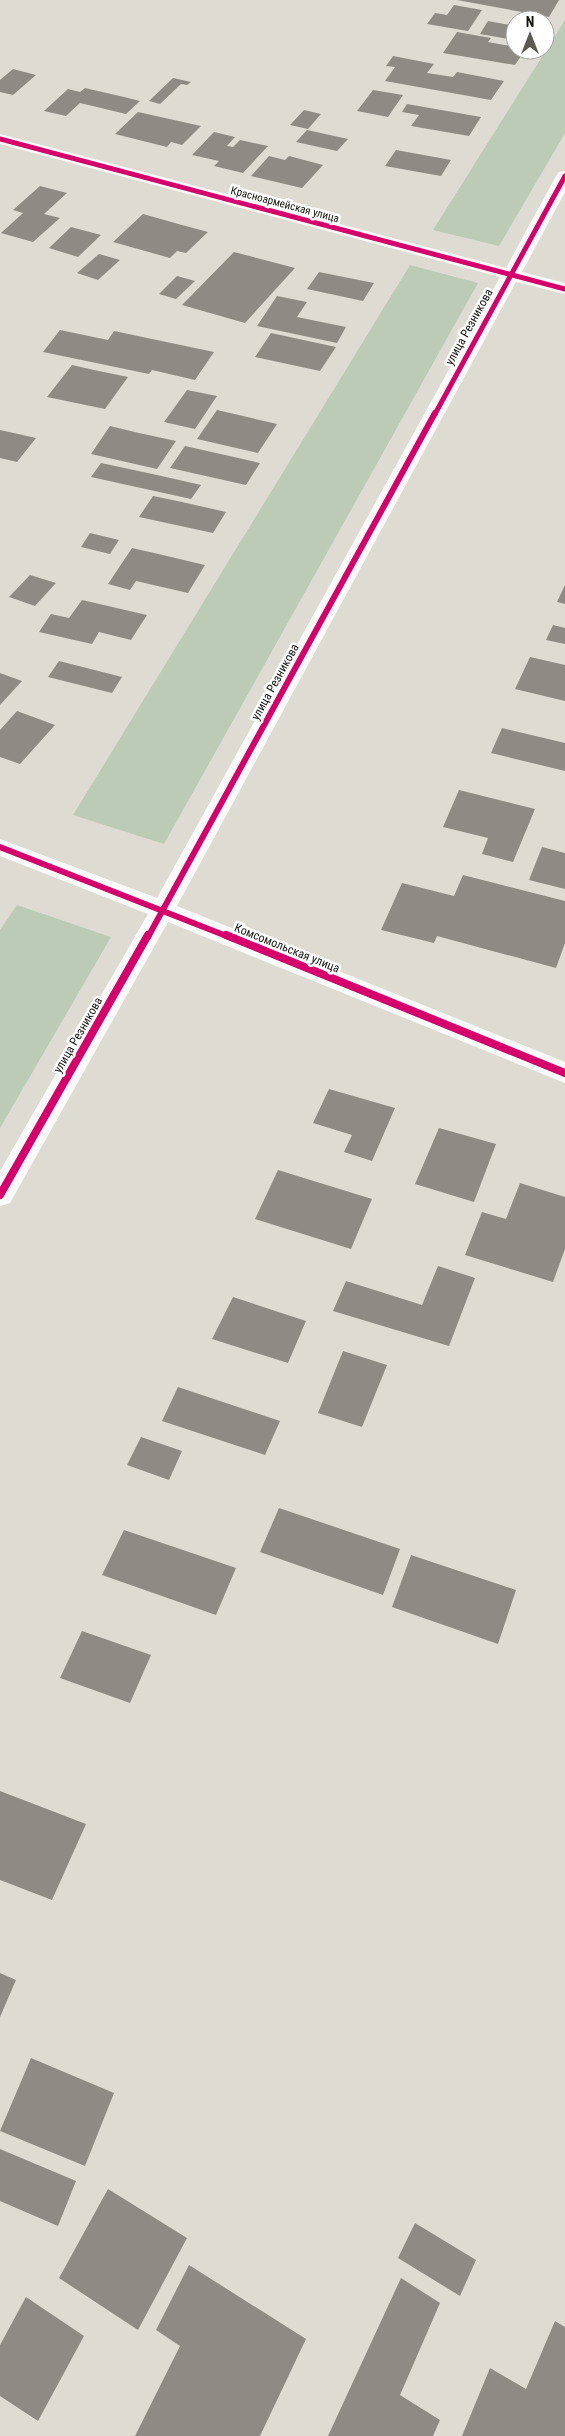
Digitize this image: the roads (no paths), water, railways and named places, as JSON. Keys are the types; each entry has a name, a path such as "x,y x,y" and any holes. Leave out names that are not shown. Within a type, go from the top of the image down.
{"street":[{"name":"Красноармейская улица","path":"0,139 510,276 565,289"},
{"name":"улица Резникова","path":"0,1195 163,910 565,176"},
{"name":"Комсомольская улица","path":"0,847 163,910 565,1073"}]}
